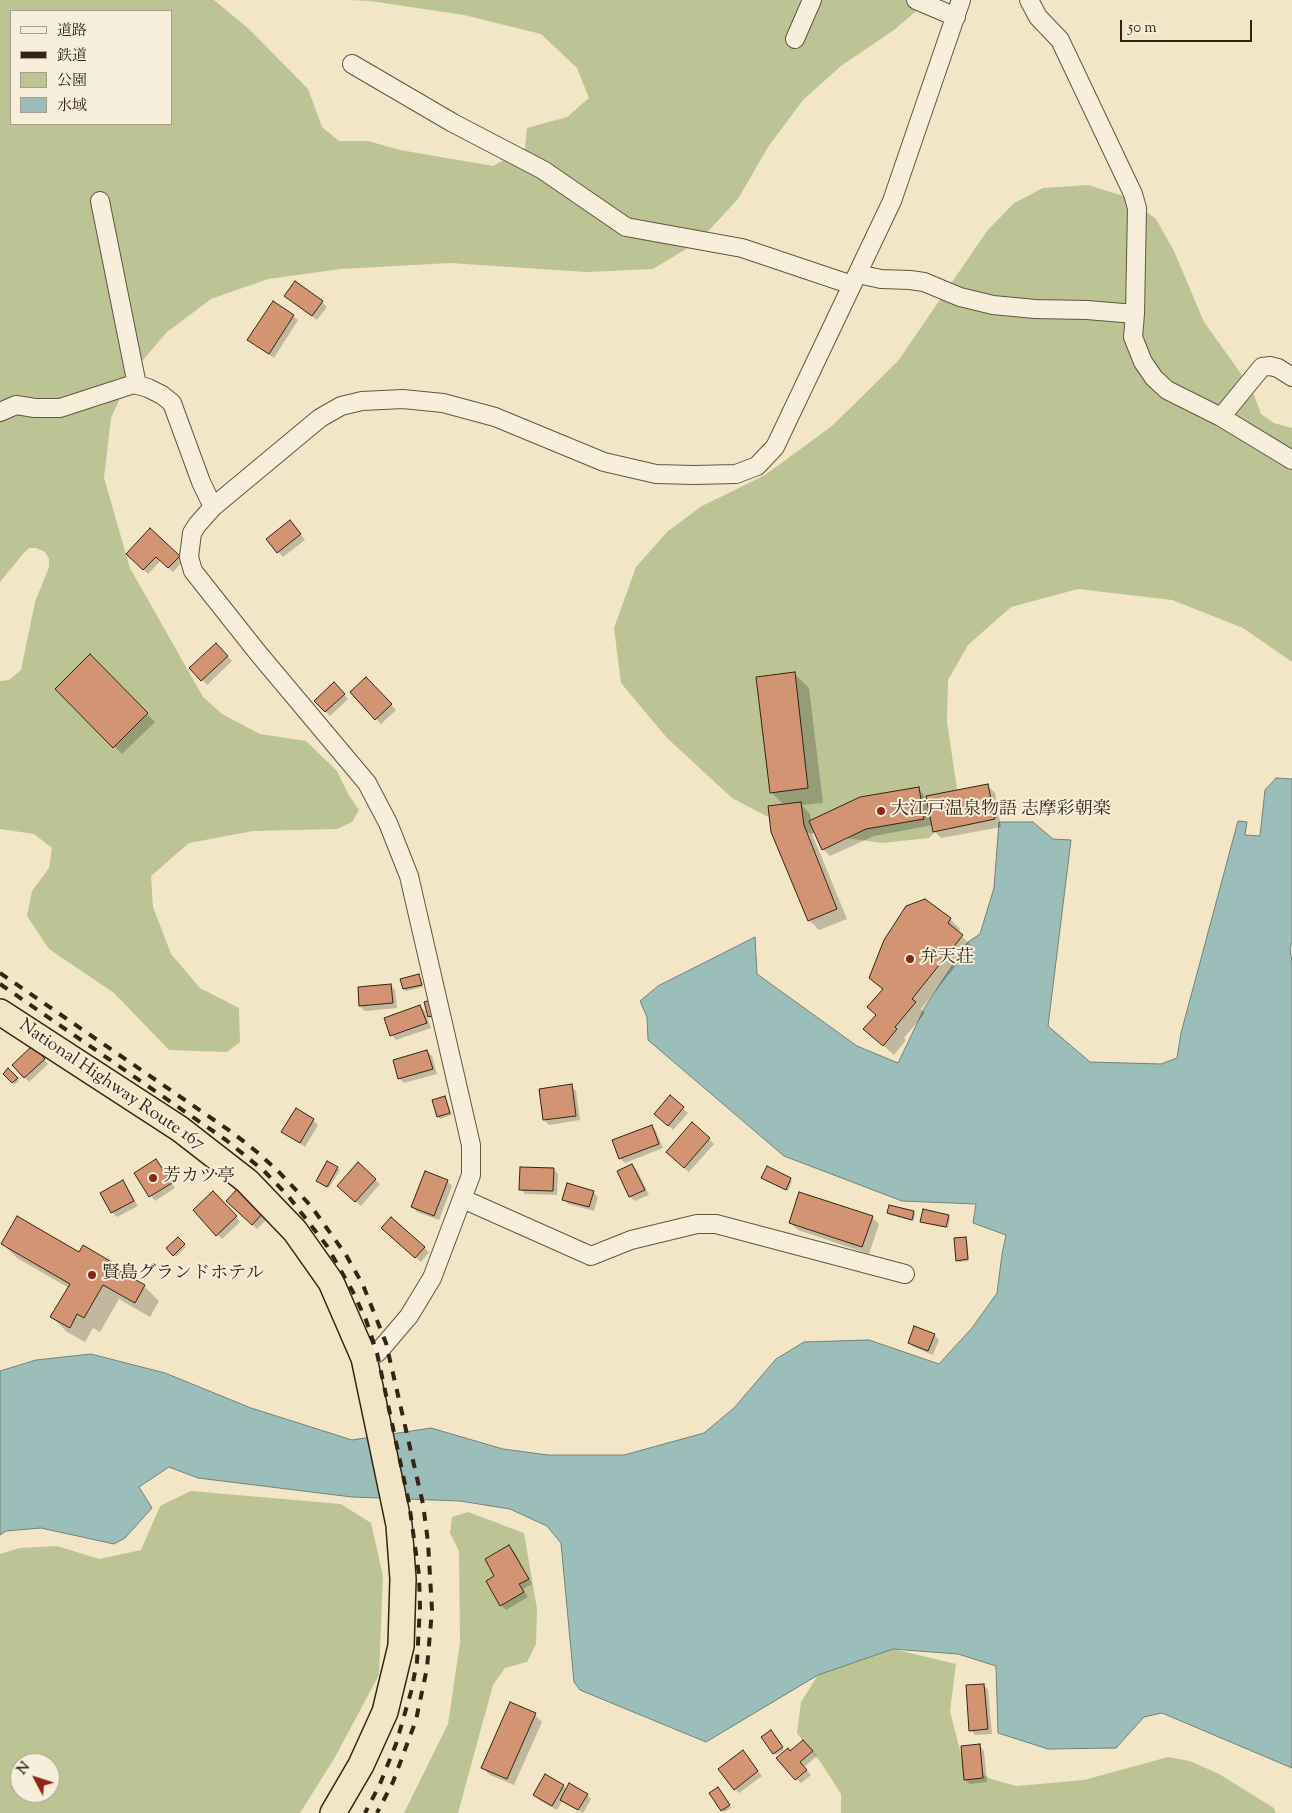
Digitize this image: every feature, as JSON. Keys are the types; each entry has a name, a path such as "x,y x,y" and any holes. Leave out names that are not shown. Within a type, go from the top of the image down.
{"highway":[{"name":"National Highway Route 167","path":"0,1012 180,1129 247,1181 295,1231 331,1282 364,1358 399,1525 403,1579 401,1646 384,1712 361,1765 333,1813"}],"street":[{"path":"795,39 812,0"},
{"path":"916,0 956,17"},
{"path":"364,1358 377,1353 386,1344 409,1316 432,1278 471,1175 471,1145 409,876 388,823 367,784 252,646 193,571 190,557 192,533 214,507 320,418 341,406 362,401 403,400 443,403 496,417 604,462 656,474 736,474 757,466 775,447 892,201 962,0"},
{"path":"1030,0 1038,17 1060,40 1138,208 1133,337 1143,362 1154,378 1167,390 1221,418 1292,460"},
{"path":"352,64 453,123 543,170 626,227 742,248 855,280 881,279 924,282 960,296 993,305 1135,314"},
{"path":"100,201 137,385"},
{"path":"1221,418 1262,367 1278,368 1292,377"},
{"path":"0,412 16,405 35,408 60,408 134,384 162,394 172,403 201,482 214,507"},
{"path":"463,1199 591,1256 631,1240 697,1224 716,1224 904,1274"}],"green space":[{"path":"0,0 214,0 249,29 308,89 322,127 339,141 368,141 400,150 493,166 525,148 527,128 567,117 589,98 577,68 541,34 464,15 370,1 349,0 929,0 894,30 841,66 803,100 768,147 738,199 699,241 653,269 586,272 450,263 341,269 268,279 211,299 167,332 131,374 111,418 104,478 130,568 203,697 222,714 260,734 306,741 337,771 348,794 359,810 352,822 337,829 253,831 189,843 151,876 153,907 171,954 200,988 239,1008 240,1042 227,1052 169,1050 114,993 49,949 27,916 32,891 49,868 52,848 34,834 0,829 0,681 9,680 21,670 35,602 49,567 49,559 45,552 36,548 29,548 0,582"},
{"path":"1088,185 1127,197 1156,219 1174,251 1204,322 1252,389 1261,414 1274,423 1292,428 1292,662 1243,628 1172,600 1078,589 1011,607 968,645 948,680 947,722 957,789 949,818 929,838 882,843 795,831 732,798 667,738 621,683 614,628 636,567 668,531 702,506 765,475 832,426 898,361 987,231 1014,203 1043,188"},
{"path":"191,1491 341,1504 371,1523 383,1576 379,1675 334,1759 300,1813 0,1813 0,1554 20,1548 57,1546 99,1559 141,1550 160,1506"},
{"path":"468,1512 524,1533 537,1609 536,1644 527,1662 505,1668 493,1685 458,1813 404,1813 448,1724 460,1643 459,1551 450,1533 452,1517"},
{"path":"893,1649 956,1664 950,1711 963,1762 991,1779 1017,1786 1084,1780 1168,1757 1190,1761 1219,1774 1274,1808 1276,1813 841,1813 841,1794 822,1764 797,1733 801,1702 818,1675"}],"water":[{"path":"1276,778 1292,779 1292,942 1290,949 1292,962 1292,1768 1162,1713 1144,1717 1116,1748 1048,1749 998,1733 996,1666 958,1654 893,1649 818,1675 706,1742 580,1690 574,1682 561,1543 547,1526 510,1509 460,1501 352,1497 198,1478 169,1467 139,1487 152,1508 125,1538 114,1544 41,1528 6,1531 0,1535 0,1371 36,1360 91,1354 165,1373 251,1408 352,1440 431,1428 503,1449 548,1455 624,1455 704,1433 734,1408 776,1359 804,1342 869,1340 939,1364 972,1328 997,1293 1006,1235 973,1223 976,1204 902,1201 784,1156 648,1040 647,1017 640,1001 658,986 755,937 757,974 857,1046 898,1063 925,1007 968,942 980,934 994,888 999,822 1033,822 1053,839 1071,840 1048,1026 1090,1062 1161,1064 1177,1058 1181,1033 1238,821 1247,822 1245,835 1260,836 1265,790"}],"building":[{"path":"295,281 323,301 312,316 284,296"},
{"path":"273,301 294,315 269,354 247,340"},
{"path":"290,520 301,534 277,553 266,539"},
{"path":"150,528 180,556 168,568 156,557 143,570 126,554"},
{"path":"216,643 228,656 201,681 189,668"},
{"path":"90,654 148,713 113,748 55,689"},
{"path":"795,672 808,788 770,793 756,677"},
{"path":"366,677 392,704 375,720 350,692"},
{"path":"334,682 345,694 325,712 314,701"},
{"path":"988,784 995,819 933,832 926,796"},
{"path":"919,787 924,819 866,829 822,850 809,821 860,797"},
{"path":"801,802 804,825 837,909 808,921 771,832 768,806"},
{"name":"弁天荘","path":"925,899 951,918 948,923 963,935 912,999 916,1002 895,1027 897,1029 883,1046 863,1029 876,1015 867,1007 883,989 869,978 884,940 906,906"},
{"path":"419,974 422,985 403,989 400,979"},
{"path":"391,984 393,1003 359,1006 358,987"},
{"path":"433,999 437,1015 428,1017 424,1002"},
{"path":"420,1005 427,1023 390,1036 384,1018"},
{"path":"33,1045 45,1059 24,1078 12,1065"},
{"path":"427,1050 433,1069 398,1079 393,1060"},
{"path":"8,1068 18,1078 12,1083 3,1074"},
{"path":"572,1084 576,1116 543,1120 539,1089"},
{"path":"670,1095 684,1107 668,1126 654,1114"},
{"path":"445,1096 450,1113 437,1117 432,1100"},
{"path":"296,1108 314,1119 300,1143 281,1132"},
{"path":"692,1122 710,1138 684,1168 666,1152"},
{"path":"652,1125 659,1144 619,1159 612,1140"},
{"path":"156,1159 172,1183 149,1197 134,1173"},
{"path":"327,1161 338,1167 327,1187 316,1181"},
{"path":"358,1162 376,1179 355,1202 337,1186"},
{"path":"632,1164 645,1190 629,1197 617,1171"},
{"path":"767,1166 791,1178 786,1190 761,1178"},
{"path":"520,1167 554,1168 553,1191 519,1190"},
{"path":"425,1171 448,1180 434,1216 411,1207"},
{"path":"123,1180 134,1201 111,1213 100,1193"},
{"path":"567,1183 594,1191 589,1207 562,1200"},
{"path":"238,1188 264,1212 252,1225 226,1201"},
{"path":"213,1191 237,1216 216,1236 193,1210"},
{"path":"799,1192 873,1216 862,1247 789,1223"},
{"path":"889,1205 914,1211 912,1220 887,1213"},
{"path":"923,1209 949,1215 946,1227 920,1222"},
{"name":"賢島グランドホテル","path":"17,1216 79,1252 83,1245 115,1264 113,1267 145,1285 135,1303 103,1285 84,1318 77,1314 70,1328 50,1317 70,1284 1,1244"},
{"path":"391,1217 425,1247 415,1258 381,1228"},
{"path":"178,1237 185,1244 173,1256 166,1248"},
{"path":"966,1237 968,1259 956,1261 954,1238"},
{"path":"914,1326 935,1334 928,1351 908,1343"},
{"path":"509,1545 529,1579 519,1584 524,1592 500,1606 486,1581 494,1576 485,1559"},
{"path":"984,1684 988,1729 969,1731 966,1685"},
{"path":"510,1702 536,1713 507,1779 481,1768"},
{"path":"771,1730 783,1747 773,1754 761,1737"},
{"path":"803,1740 813,1751 800,1762 807,1770 795,1780 776,1758 788,1748 790,1751"},
{"path":"980,1744 983,1778 964,1780 961,1746"},
{"path":"743,1750 758,1771 734,1790 718,1769"},
{"path":"545,1774 564,1785 552,1806 533,1795"},
{"path":"569,1783 588,1794 578,1810 560,1800"},
{"path":"718,1787 730,1805 721,1811 709,1793"}],"railway":[{"path":"0,973 233,1133 257,1152 311,1206 346,1255 363,1285 386,1343 423,1504 428,1542 432,1610 427,1668 416,1720 393,1782 377,1813"},
{"path":"0,984 226,1140 264,1171 289,1197 327,1246 353,1292 366,1320 377,1353 409,1503 419,1575 420,1606 417,1662 411,1692 396,1744 380,1784 365,1813"}],"place":[{"name":"大江戸温泉物語 志摩彩朝楽","path":"881,811"},
{"name":"弁天荘","path":"910,959"},
{"name":"芳カツ亭","path":"153,1178"},
{"name":"賢島グランドホテル","path":"92,1275"}]}
